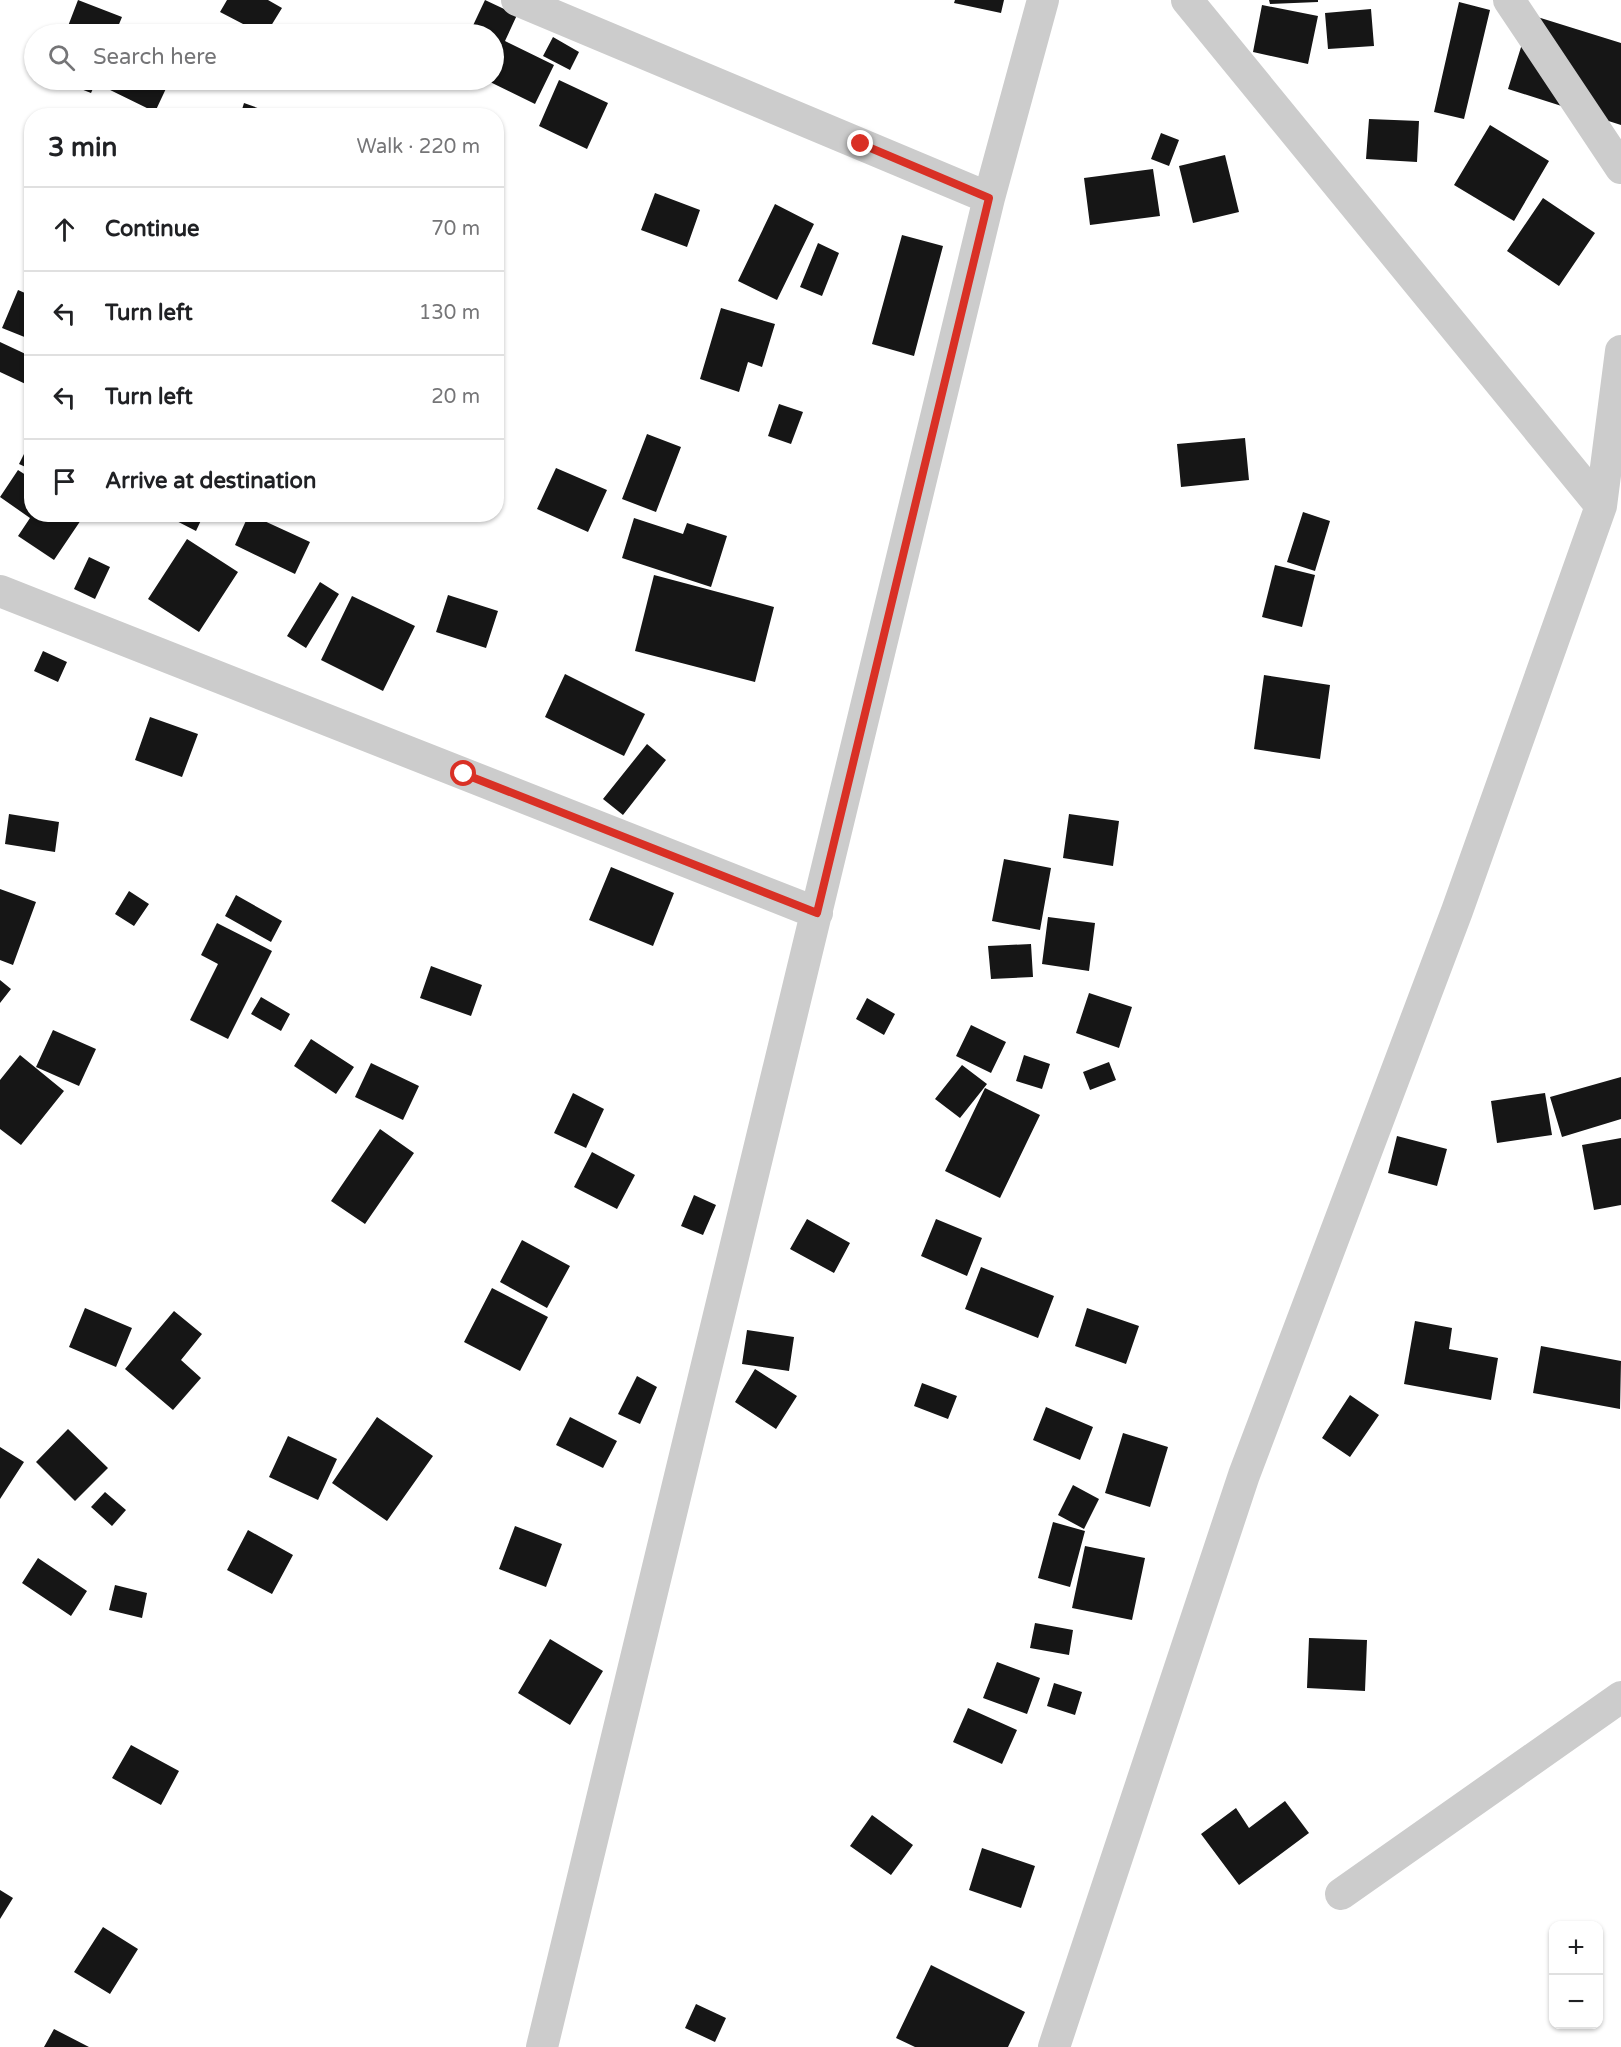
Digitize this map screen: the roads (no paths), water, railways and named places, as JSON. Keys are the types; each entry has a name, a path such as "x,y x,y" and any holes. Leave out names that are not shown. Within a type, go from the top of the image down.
{"street":[{"path":"517,0 989,198"},
{"path":"542,2047 989,198 1042,0"},
{"path":"1187,0 1601,506"},
{"path":"1509,0 1621,168"},
{"path":"1054,2047 1244,1475 1457,911 1601,506 1621,358"},
{"path":"0,591 817,913"},
{"path":"1341,1894 1621,1697"}]}
